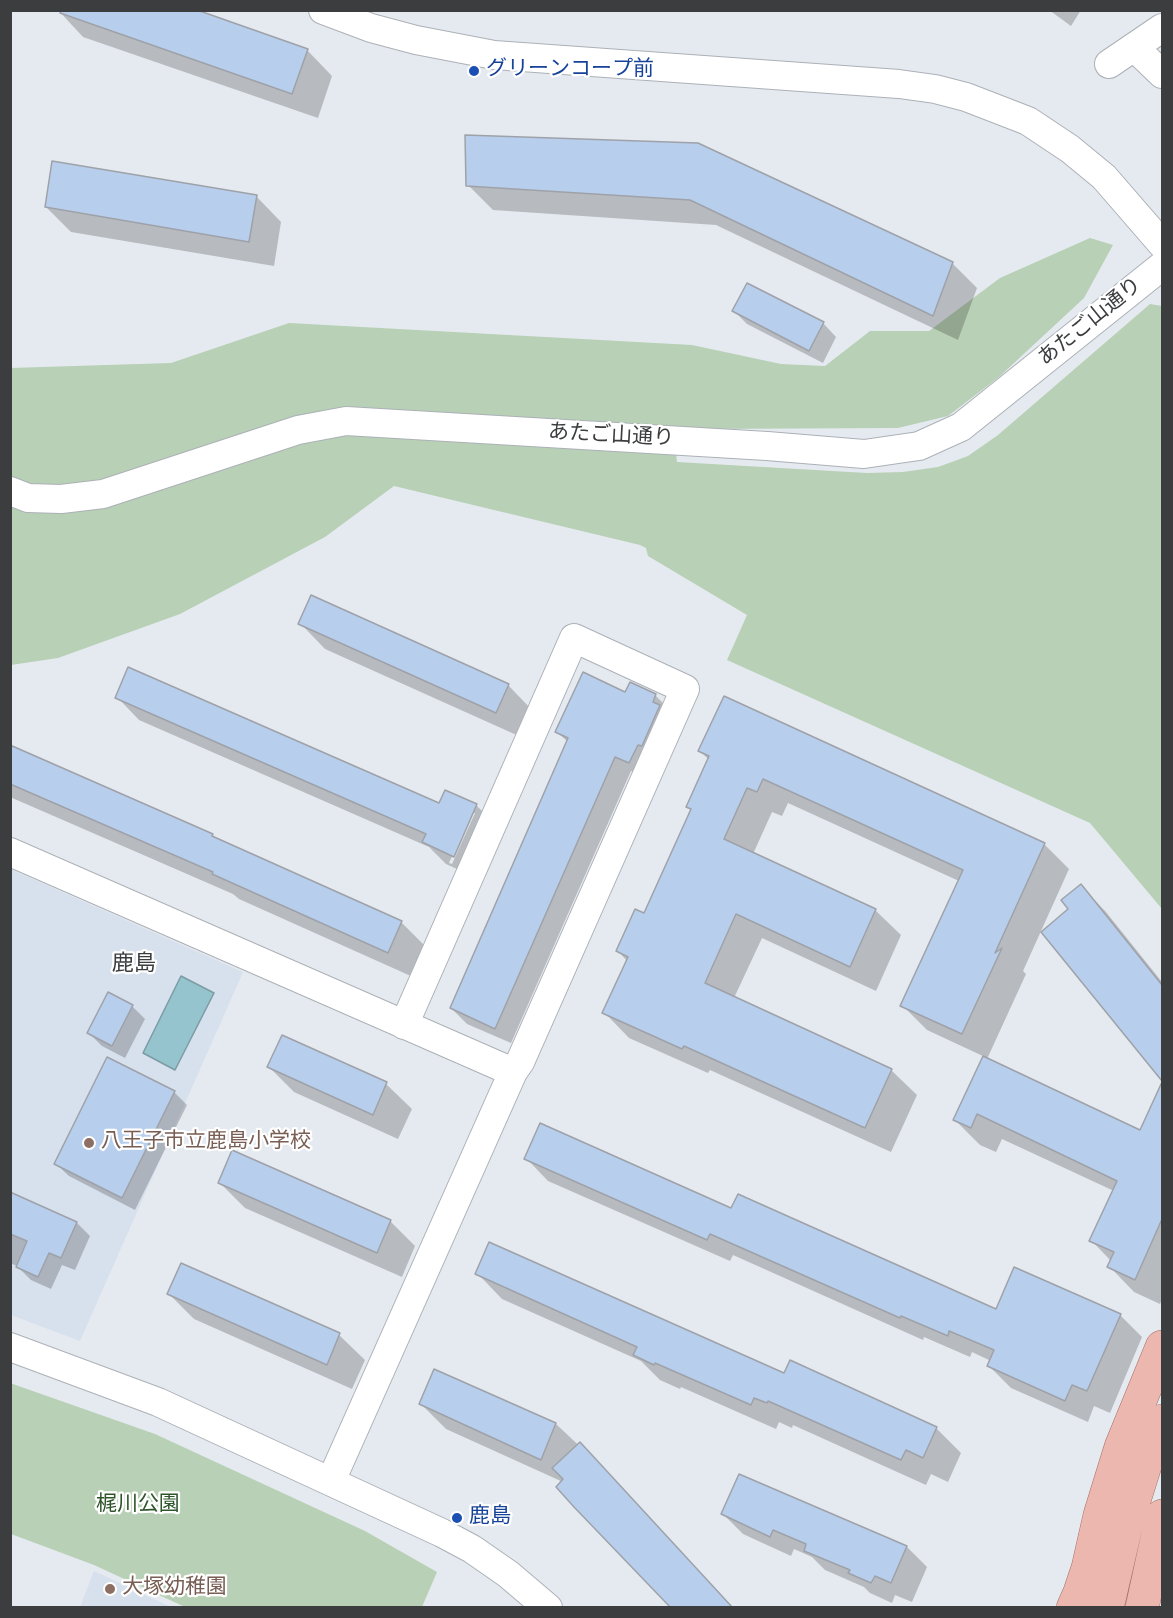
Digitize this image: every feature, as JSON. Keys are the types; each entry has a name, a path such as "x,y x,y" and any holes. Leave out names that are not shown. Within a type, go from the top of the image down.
{"main road":[{"path":"1147,1459 1162,1349"},
{"path":"1072,1608 1088,1568 1100,1515 1121,1447 1162,1349"},
{"path":"1107,1608 1126,1526 1147,1459 1162,1421"},
{"path":"1142,1608 1162,1516"},
{"path":"1159,1608 1162,1595"}],"street":[{"path":"323,10 371,28 416,40 494,55 899,84 966,97 1028,121 1070,149 1104,177 1162,244"},
{"path":"1109,64 1162,28"},
{"path":"1134,47 1162,74"},
{"name":"あたご山通り","path":"10,491 28,498 61,500 103,494 298,430 346,421 743,444 864,454 919,446 962,428 1162,266"},
{"path":"331,1481 685,689 574,638 404,1024"},
{"path":"10,852 513,1072"},
{"path":"10,1347 158,1402 442,1533 472,1549 508,1574 548,1608"}],"shaded area":[{"name":"八王子市立鹿島小学校","path":"10,869 243,972 80,1341 11,1315"},
{"name":"大塚幼稚園","path":"94,1571 171,1607 80,1607"}],"green space":[{"path":"1090,238 1113,245 1084,298 999,377 948,416 898,428 696,429 676,454 677,462 867,473 903,472 938,467 968,456 998,435 1150,304 1162,306 1162,909 1090,823 727,660 747,615 648,556 646,548 394,486 325,537 180,614 58,658 11,665 10,368 171,363 289,323 692,345 781,364 825,366 870,331 929,331 1000,278"},
{"name":"梶川公園","path":"10,1383 155,1434 365,1531 437,1572 422,1607 185,1607 94,1565 11,1534"}],"water":[{"path":"181,976 214,993 175,1070 143,1053"}],"building":[{"path":"61,10 197,10 308,49 292,94 60,13"},
{"path":"465,135 698,143 953,262 933,316 690,200 466,186"},
{"path":"52,161 257,195 249,242 45,207"},
{"path":"747,283 824,322 809,351 732,311"},
{"path":"311,595 509,684 496,713 298,624"},
{"path":"128,667 439,803 445,790 477,804 454,857 422,842 426,834 115,698"},
{"path":"583,672 625,692 630,682 656,694 653,702 660,705 642,746 638,745 629,763 615,757 495,1029 450,1008 568,738 555,732"},
{"path":"724,696 1045,843 995,953 1002,948 962,1034 900,1006 963,870 763,779 757,792 747,788 724,839 876,909 850,967 736,914 705,983 892,1069 865,1128 684,1046 682,1049 602,1013 628,957 616,951 635,909 644,913 691,809 686,807 709,756 698,751"},
{"path":"10,745 213,834 212,836 402,921 388,953 212,874 213,872 10,784"},
{"path":"1081,884 1162,985 1162,1081 1041,932 1068,909 1061,900"},
{"path":"108,992 133,1005 112,1046 87,1033"},
{"path":"282,1035 387,1082 373,1115 267,1067"},
{"path":"983,1056 1140,1130 1162,1082 1162,1219 1135,1280 1107,1267 1114,1252 1089,1241 1117,1181 977,1114 971,1128 953,1120"},
{"path":"107,1057 175,1091 122,1198 54,1164"},
{"path":"540,1123 731,1208 738,1194 996,1309 1014,1267 1121,1314 1087,1391 1072,1385 1065,1401 987,1366 994,1350 949,1331 948,1336 901,1316 900,1318 710,1234 707,1240 524,1159"},
{"path":"232,1150 391,1220 377,1253 218,1183"},
{"path":"10,1192 77,1222 61,1258 49,1253 38,1277 16,1267 27,1241 10,1234"},
{"path":"489,1242 784,1373 790,1360 937,1427 923,1458 906,1450 901,1460 768,1401 767,1403 754,1398 751,1405 633,1355 637,1347 475,1274"},
{"path":"181,1263 340,1333 327,1365 167,1294"},
{"path":"434,1369 556,1423 541,1460 419,1404"},
{"path":"580,1442 733,1608 671,1608 574,1507 556,1487 563,1479 552,1468"},
{"path":"739,1474 907,1546 891,1583 875,1576 871,1583 848,1573 850,1570 804,1551 806,1544 773,1530 770,1537 721,1514"}],"place":[{"name":"グリーンコープ前","path":"474,71"},
{"name":"八王子市立鹿島小学校","path":"89,1143"},
{"name":"鹿島","path":"457,1518"},
{"name":"大塚幼稚園","path":"110,1589"}],"district":[{"name":"鹿島","path":"134,966"}]}
